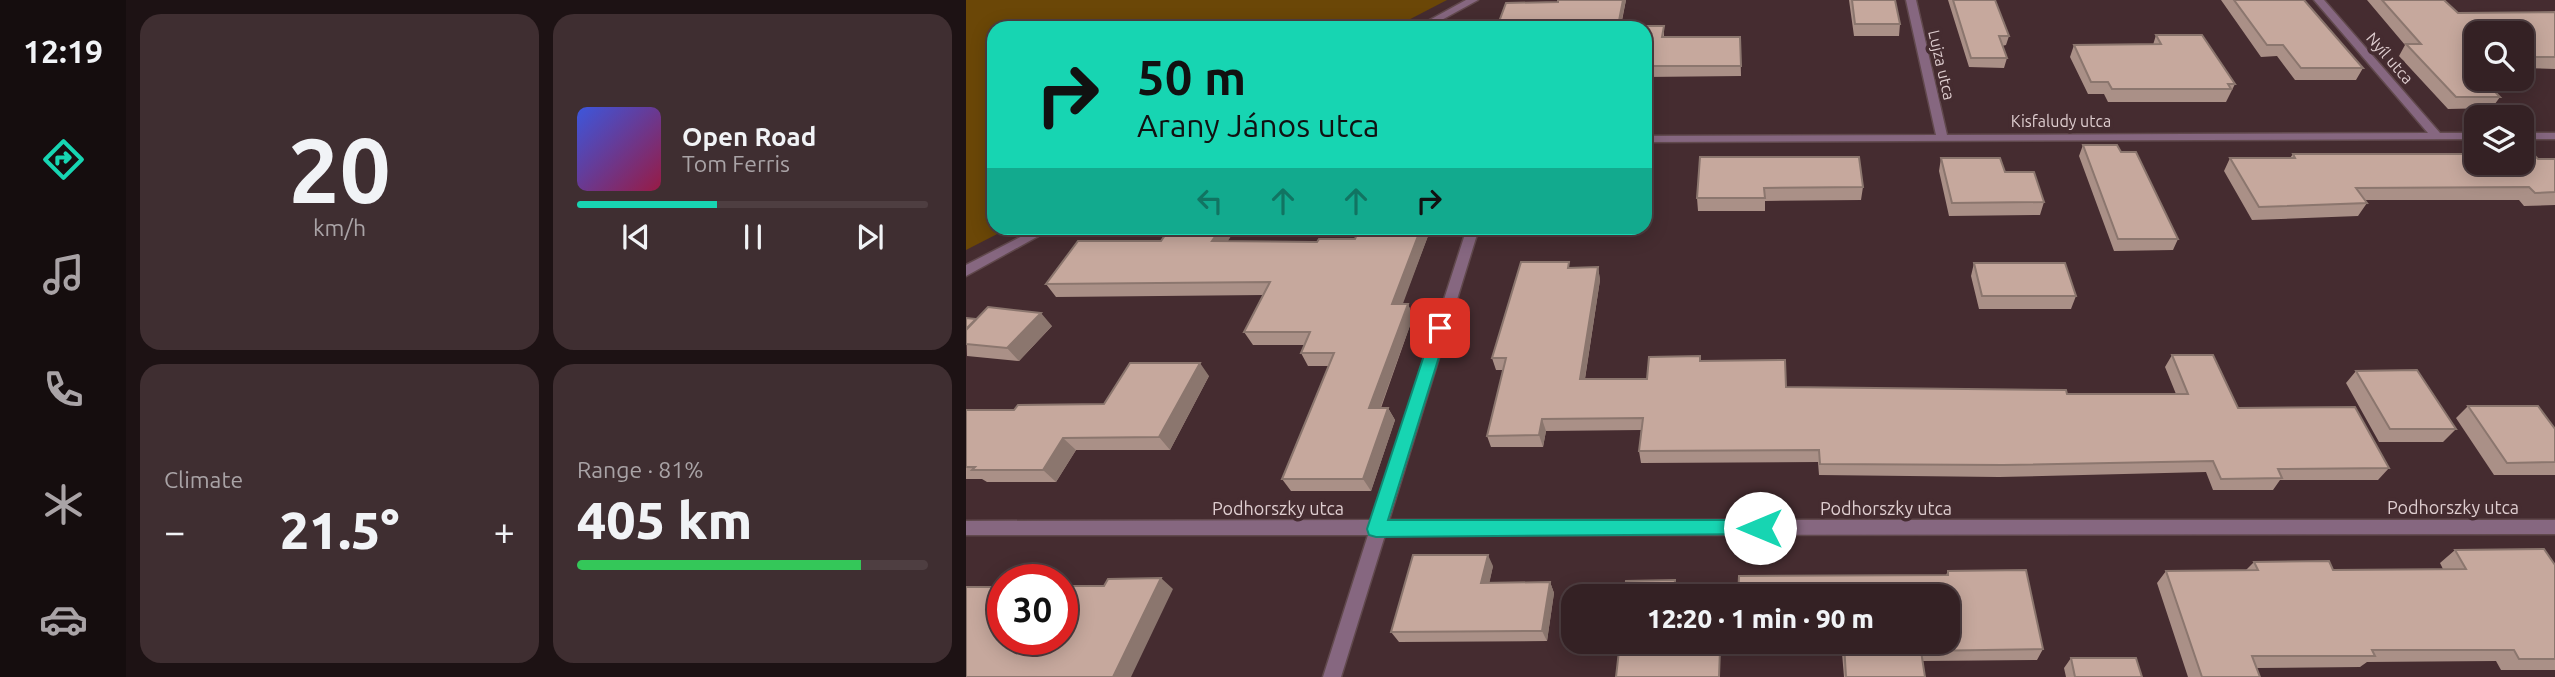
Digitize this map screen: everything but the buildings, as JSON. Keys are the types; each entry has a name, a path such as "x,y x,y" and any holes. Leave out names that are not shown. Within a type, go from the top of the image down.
{"street":[{"path":"1433,21 1473,0"},
{"name":"Lujza utca","path":"1911,0 1942,137"},
{"name":"Nyíl utca","path":"2319,0 2437,136"},
{"name":"Kisfaludy utca","path":"1652,139 2464,136"},
{"path":"2534,136 2555,136"},
{"path":"966,271 1033,235"},
{"path":"1332,677 1470,235"},
{"name":"Podhorszky utca","path":"966,528 2555,527"}],"shaded area":[{"path":"966,0 1447,0 1406,21 987,21 987,235 995,235 966,250"}],"route":[{"path":"1440,328 1376,529 1760,528"}]}
